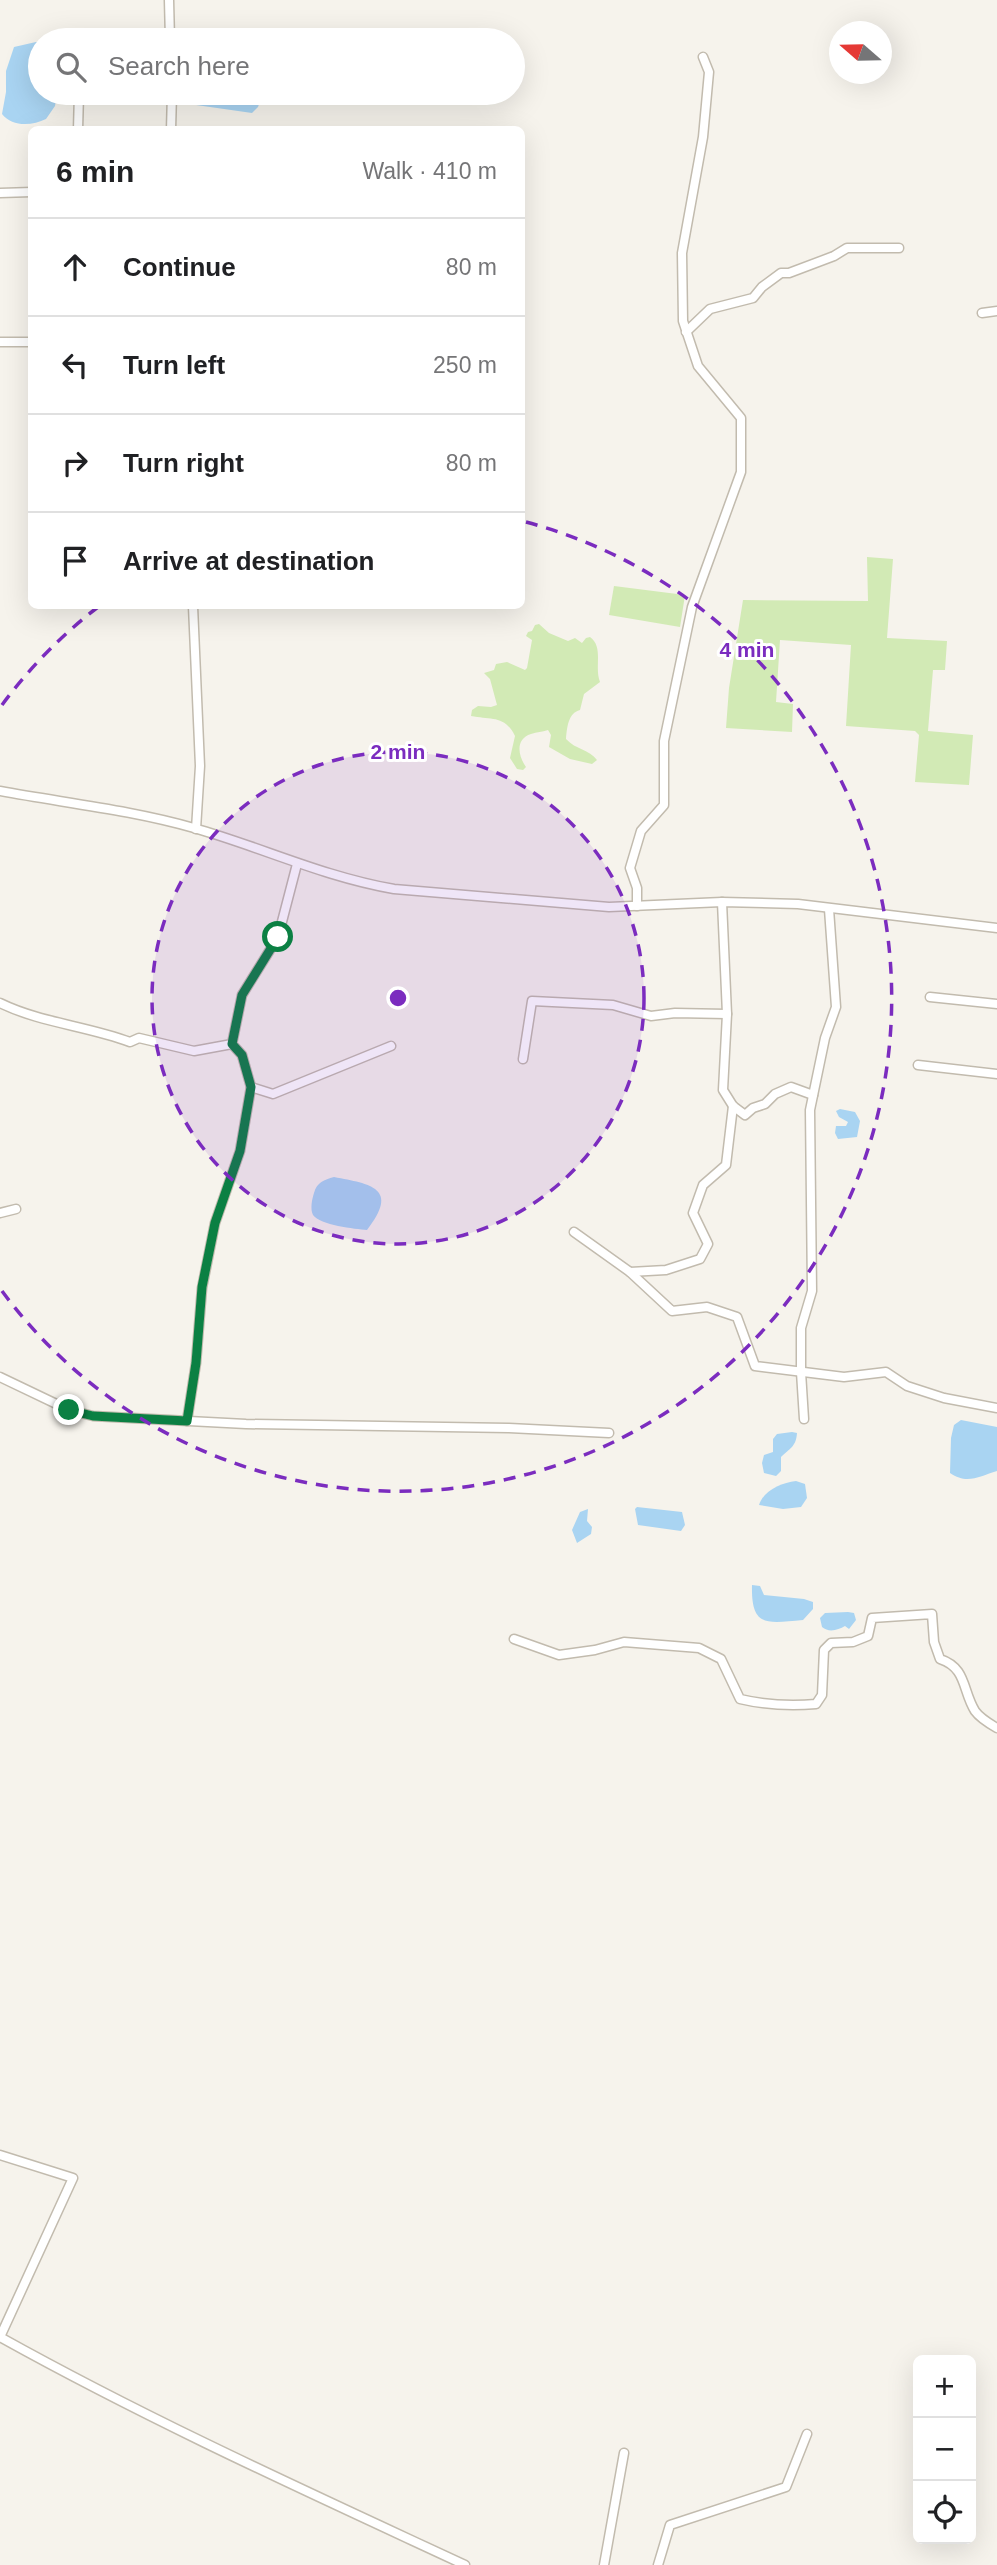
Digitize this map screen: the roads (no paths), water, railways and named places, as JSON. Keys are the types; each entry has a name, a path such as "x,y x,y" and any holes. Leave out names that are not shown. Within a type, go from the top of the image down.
{"street":[{"path":"169,0 170,28"},
{"path":"636,906 637,888 630,868 641,831 664,805 664,741 692,607 741,472 741,418 698,366 683,321 682,253 703,137 709,72 703,57"},
{"path":"78,126 79,105"},
{"path":"172,105 172,126"},
{"path":"0,193 28,192"},
{"path":"686,332 710,309 753,298 762,287 781,273 789,273 834,256 847,248 899,248"},
{"path":"982,313 997,312"},
{"path":"0,342 28,342"},
{"path":"193,609 200,766 196,829"},
{"path":"0,791 154,818 196,829 298,864 366,884 394,889 609,907 722,902 798,904 997,928"},
{"path":"232,1044 242,995 278,937 298,864"},
{"path":"722,902 727,1014 723,1090 733,1106 745,1115 753,1108 765,1104 775,1094 791,1087 813,1095"},
{"path":"804,1419 800,1372 801,1328 812,1291 810,1110 825,1038 836,1007 829,909"},
{"path":"930,997 997,1004"},
{"path":"523,1059 532,1001 613,1005 651,1016 675,1013 727,1014"},
{"path":"0,1003 17,1011 130,1042 139,1038 194,1051 232,1044"},
{"path":"187,1421 196,1363 202,1287 215,1223 240,1151 251,1087 242,1055 232,1044"},
{"path":"251,1087 273,1094 391,1046"},
{"path":"918,1065 997,1074"},
{"path":"630,1272 666,1270 700,1259 708,1244 693,1213 703,1185 726,1165 733,1106"},
{"path":"0,1213 16,1209"},
{"path":"574,1232 630,1272 671,1311 707,1307 737,1317 755,1366 844,1377 886,1372 907,1386 944,1398 997,1408"},
{"path":"0,1377 69,1410 93,1416 246,1424 509,1428 609,1433"},
{"path":"514,1639 559,1655 595,1650 624,1642 699,1648 721,1659 740,1699 762,1704 816,1704 822,1695 824,1650 831,1643 853,1642 867,1636 872,1618 932,1614 933,1642 940,1659 953,1663 960,1672 976,1714 997,1728"},
{"path":"0,2155 73,2178 0,2337 91,2388 465,2565"},
{"path":"658,2565 670,2525 786,2487 807,2434"},
{"path":"604,2565 624,2453"}],"water":[{"path":"28,44 28,105 55,105 46,119 35,123 17,123 2,114 6,71 14,47"},
{"path":"196,105 259,105 252,113"},
{"path":"840,1109 855,1112 860,1121 857,1137 838,1139 836,1126 846,1126 848,1122 839,1117 836,1111"},
{"path":"334,1177 359,1182 377,1190 381,1205 367,1230 330,1224 313,1215 315,1189 321,1182"},
{"path":"961,1420 997,1427 997,1471 968,1479 950,1473 951,1438 954,1425"},
{"path":"797,1433 796,1438 792,1447 781,1457 781,1471 776,1476 764,1473 764,1455 773,1452 773,1439 777,1434"},
{"path":"796,1481 805,1484 807,1498 801,1507 783,1509 759,1505 765,1495 774,1488"},
{"path":"637,1507 682,1512 685,1525 681,1531 638,1525 635,1509"},
{"path":"588,1509 587,1521 592,1527 591,1534 577,1543 572,1530 580,1512"},
{"path":"752,1585 760,1586 764,1595 813,1602 813,1609 803,1620 764,1620 754,1609"},
{"path":"825,1613 854,1613 856,1620 849,1629 845,1626 836,1630 822,1627 820,1618"}]}
